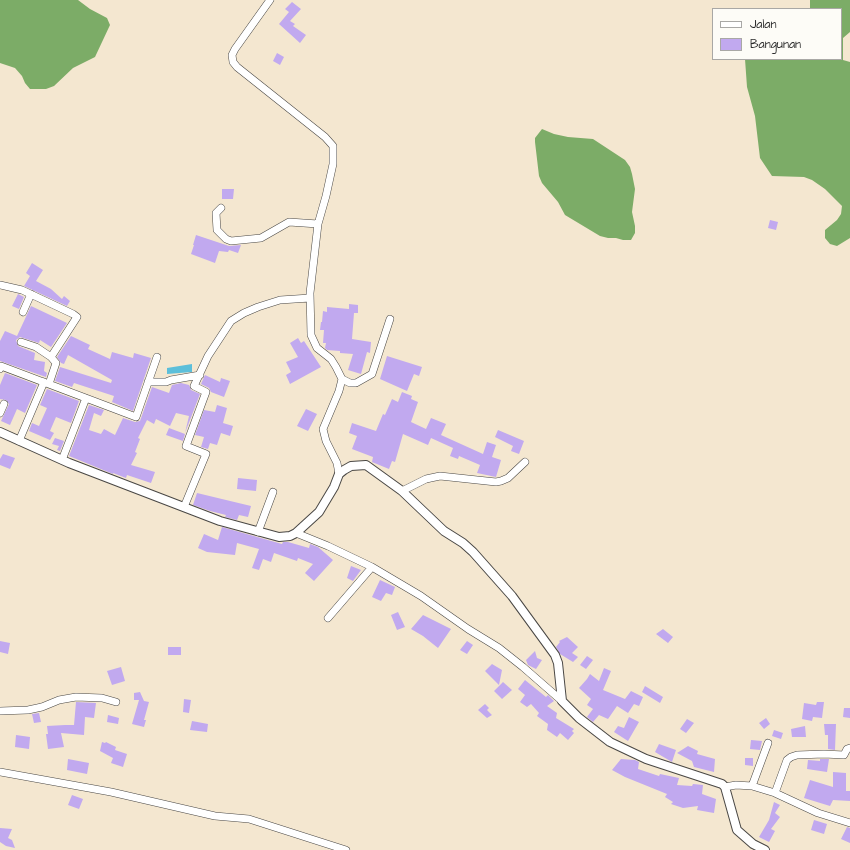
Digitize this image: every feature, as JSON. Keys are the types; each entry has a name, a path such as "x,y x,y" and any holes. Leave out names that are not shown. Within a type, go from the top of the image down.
{"street":[{"path":"270,0 235,49 232,55 233,62 237,67 325,137 333,146 333,164 318,224 310,298 311,335 317,348 334,363 342,379 350,383 356,383 372,374 390,319"},
{"path":"221,208 216,213 217,230 226,239 231,241 262,238 289,222 318,224"},
{"path":"0,285 22,290 77,317 51,357"},
{"path":"23,312 31,294"},
{"path":"184,507 206,454 186,446 206,392 194,386 208,356 231,321 244,313 280,300 310,298"},
{"path":"19,441 56,363 51,357 36,347 21,342"},
{"path":"0,369 1,366 136,417 157,357"},
{"path":"148,382 166,382 200,375"},
{"path":"339,474 323,429 342,379"},
{"path":"62,460 86,398"},
{"path":"0,413 4,404"},
{"path":"0,432 62,460 220,521 279,537 290,536 296,533 319,512 334,487 339,474 351,466 366,465 402,491 444,531 473,552 512,596 555,655 558,663 562,701"},
{"path":"402,491 426,479 440,476 496,482 501,481 508,478 524,462"},
{"path":"258,532 273,492"},
{"path":"296,533 328,546 372,567 421,596 468,629 499,648 562,701 579,718 610,742 646,759 718,782 725,787 737,830 755,847 765,850"},
{"path":"328,618 372,567"},
{"path":"0,712 28,710 42,707 59,700 76,697 102,698 116,702"},
{"path":"752,786 768,744"},
{"path":"775,793 787,760 791,757 797,755 843,755 845,754 847,748 850,748"},
{"path":"0,772 111,792 215,816 249,819 346,850"},
{"path":"725,787 736,785 752,786 775,793 818,812 850,822"}],"green space":[{"path":"0,0 78,0 90,9 107,18 110,25 95,57 73,68 54,86 46,89 30,89 15,68 0,63"},
{"path":"810,0 850,0 850,32 843,38 843,60 850,62 850,238 837,246 830,244 825,238 825,230 837,220 841,214 842,206 825,189 812,180 804,177 772,176 760,158 755,116 747,87 745,60 842,60 842,8 810,8"},
{"path":"542,129 554,134 568,137 593,139 625,160 630,167 635,189 632,212 635,233 631,240 600,236 565,215 558,202 542,183 539,176 535,138"}],"water":[{"path":"192,364 192,372 167,374 167,368"}],"building":[{"path":"292,2 301,9 290,21 295,24 293,26 306,35 300,43 279,24 289,12 285,9"},
{"path":"277,53 284,57 280,65 273,61"},
{"path":"222,189 234,189 233,199 222,199"},
{"path":"770,220 778,222 776,230 768,228"},
{"path":"196,235 229,246 241,245 238,253 229,250 228,252 219,251 215,263 191,254"},
{"path":"32,263 43,270 36,281 51,289 62,299 64,296 70,301 67,306 24,286 30,276 26,273"},
{"path":"18,294 24,297 19,309 12,306"},
{"path":"349,304 358,305 358,313 354,313 352,339 371,342 370,353 367,352 361,374 348,370 353,354 340,353 340,351 327,350 325,348 326,343 323,343 324,330 320,330 323,311 327,312 327,307 349,309"},
{"path":"31,306 67,323 51,347 40,340 39,343 20,337 16,340 18,346 35,353 34,360 45,362 44,371 47,373 46,377 0,361 0,341 5,331 17,336"},
{"path":"71,336 90,345 88,349 110,359 112,352 133,358 134,353 151,358 133,411 112,402 114,396 74,383 72,387 55,381 60,367 111,383 112,380 68,355 64,364 61,363 57,357"},
{"path":"298,338 301,343 304,341 321,367 290,384 286,375 291,372 286,362 298,357 290,343"},
{"path":"387,356 422,367 419,376 414,374 407,391 380,379"},
{"path":"5,373 37,385 25,413 17,409 10,425 1,421 9,404 6,400 0,399 0,385"},
{"path":"205,375 220,382 221,378 230,381 224,397 211,392 209,388 201,384"},
{"path":"181,383 189,385 191,390 200,394 185,433 189,416 176,413 170,426 156,419 154,424 147,420 138,438 140,439 135,452 137,453 131,465 155,472 151,483 127,475 126,478 113,474 69,456 89,405 104,410 101,416 94,413 89,430 101,434 104,429 115,435 123,418 135,422 140,421 152,387 169,393 172,385"},
{"path":"47,389 79,401 71,423 56,417 50,431 54,433 50,440 29,431 32,423 39,426 47,408 40,405"},
{"path":"402,392 412,396 411,399 418,402 411,422 426,429 431,418 446,424 441,435 483,454 487,442 496,445 492,457 501,460 496,477 477,473 480,465 459,456 458,459 450,456 453,448 431,438 428,445 403,434 395,462 392,461 389,469 372,462 373,457 352,449 357,436 349,433 352,423 376,431 383,414 385,415 392,399 398,402"},
{"path":"217,405 227,408 223,423 233,426 230,436 221,433 217,445 210,443 208,449 201,447 204,437 195,435 204,410 215,412"},
{"path":"306,409 317,414 308,431 297,426"},
{"path":"169,428 185,434 183,441 166,435"},
{"path":"498,430 524,441 519,454 511,451 513,446 495,437"},
{"path":"55,438 64,441 60,451 57,450 59,446 52,444"},
{"path":"3,454 15,458 10,469 0,465 0,459"},
{"path":"238,478 257,480 256,491 237,489"},
{"path":"197,493 251,506 248,517 239,515 237,520 193,505"},
{"path":"222,527 282,544 283,542 288,542 309,548 310,544 318,547 333,560 314,581 305,573 313,564 298,558 297,561 274,553 271,562 263,559 259,570 252,568 259,549 237,543 235,555 207,552 198,548 204,534 218,540"},
{"path":"351,566 361,570 353,581 347,578"},
{"path":"380,580 395,587 392,595 386,593 381,601 372,597"},
{"path":"398,612 405,627 397,630 391,615"},
{"path":"423,615 451,629 438,648 411,629"},
{"path":"663,629 673,637 668,643 656,634"},
{"path":"567,637 578,647 572,653 578,657 573,662 560,654 556,647 560,642 559,641"},
{"path":"0,641 10,643 8,654 0,652"},
{"path":"467,641 473,645 467,654 460,650"},
{"path":"168,647 181,647 181,655 168,655"},
{"path":"535,651 537,658 542,660 536,669 528,665 526,660"},
{"path":"587,656 593,660 586,669 580,665"},
{"path":"492,664 502,670 499,685 485,671"},
{"path":"121,667 125,681 112,685 107,671"},
{"path":"604,668 611,671 603,690 625,699 631,691 643,697 639,706 634,704 628,713 617,706 608,719 599,715 593,722 587,717 593,709 587,705 591,699 579,688 590,674 599,681"},
{"path":"525,680 546,697 548,695 554,701 547,706 557,713 556,718 574,729 572,731 574,733 568,740 560,733 557,737 547,730 548,724 537,716 539,713 531,704 527,707 520,702 525,695 518,689"},
{"path":"503,682 512,690 502,699 494,691"},
{"path":"645,686 663,697 660,703 642,692"},
{"path":"140,692 144,701 149,702 144,720 146,720 144,727 132,724 139,700 134,700 134,693"},
{"path":"184,699 191,700 189,713 183,712"},
{"path":"76,702 96,703 94,718 85,717 84,735 61,733 64,747 48,749 46,734 48,734 47,726 74,725"},
{"path":"817,702 824,702 822,718 813,717 812,721 802,719 804,703 816,705"},
{"path":"485,704 489,708 487,710 492,715 487,718 478,710"},
{"path":"844,708 850,708 850,718 843,717"},
{"path":"39,713 41,722 34,723 32,714"},
{"path":"108,715 119,718 118,724 107,722"},
{"path":"629,717 639,722 628,741 614,732 618,726 624,728"},
{"path":"766,718 770,724 764,729 759,723"},
{"path":"687,719 694,723 686,733 680,729"},
{"path":"192,721 208,724 207,732 190,730"},
{"path":"824,724 836,724 835,750 828,749 828,735 825,735"},
{"path":"805,726 806,737 792,737 791,729"},
{"path":"774,730 783,733 781,739 772,736"},
{"path":"16,735 30,737 29,749 15,747"},
{"path":"751,740 762,741 760,750 750,749"},
{"path":"102,742 106,742 116,747 115,750 127,754 123,767 111,763 113,758 100,751"},
{"path":"659,744 676,750 672,762 655,752"},
{"path":"688,746 698,751 697,754 715,759 714,772 694,767 692,761 677,753"},
{"path":"745,758 753,758 753,766 745,765"},
{"path":"68,759 89,763 87,774 67,770"},
{"path":"621,759 635,760 639,762 638,769 659,776 660,774 679,778 677,785 703,785 702,794 716,799 714,813 697,810 698,806 683,808 671,804 673,802 665,797 667,794 625,777 612,770"},
{"path":"820,759 829,759 827,772 807,769 808,760 820,761"},
{"path":"833,772 846,773 846,791 850,791 850,801 833,800 830,806 804,798 810,780 833,787"},
{"path":"72,795 83,799 79,809 68,805"},
{"path":"774,802 780,805 775,813 780,817 771,829 775,831 769,842 759,837 769,820"},
{"path":"814,820 827,824 824,834 811,830"},
{"path":"847,827 850,828 850,843 841,839"},
{"path":"0,828 12,829 8,838 12,840 15,848 6,846 0,842"}]}
